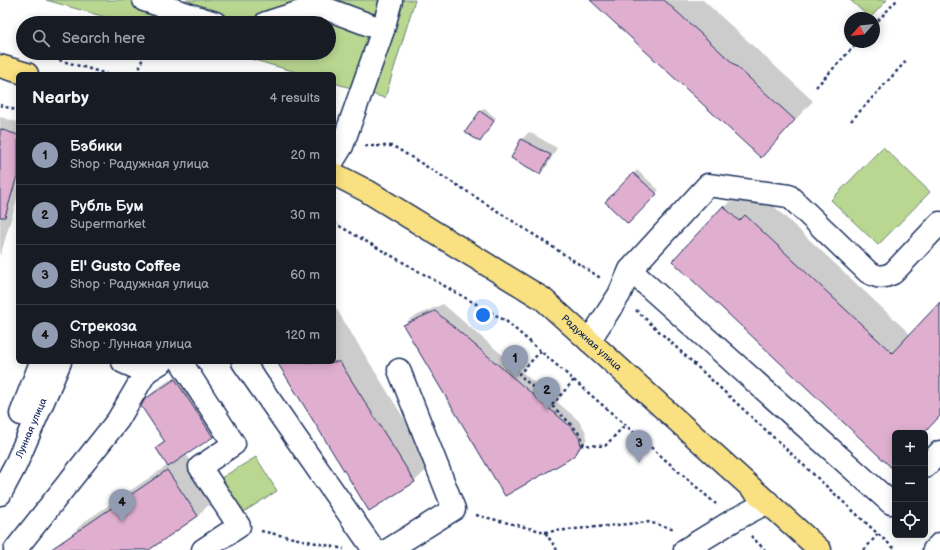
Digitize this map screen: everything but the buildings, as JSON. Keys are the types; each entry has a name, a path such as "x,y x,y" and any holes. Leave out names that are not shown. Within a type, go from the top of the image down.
{"main road":[{"path":"0,66 20,72"},
{"name":"Радужная улица","path":"336,175 367,191 543,299 820,550"}],"street":[{"path":"144,0 193,16"},
{"path":"336,156 342,146 383,30 391,0"},
{"path":"285,16 320,3 383,30"},
{"path":"589,341 619,295 630,270 708,185 789,196 868,272 876,277 885,277 893,273 940,223"},
{"path":"630,270 890,503 892,501"},
{"path":"21,414 40,364"},
{"name":"Лунная улица","path":"0,494 16,464 59,364"},
{"path":"15,550 118,420 154,367 135,364"},
{"path":"182,364 234,444 200,468 239,526 203,550"},
{"path":"244,364 374,550"},
{"path":"388,550 454,509 399,370"},
{"path":"926,466 940,452"},
{"path":"685,550 734,520 768,502"},
{"path":"934,550 940,544"}],"path":[{"path":"880,19 898,0"},
{"path":"816,87 852,48"},
{"path":"58,60 100,72"},
{"path":"139,72 142,60"},
{"path":"851,121 907,60"},
{"path":"0,106 16,110"},
{"path":"336,224 506,321 734,520 765,550"},
{"path":"541,351 519,374 572,425 581,436 582,445 605,446 625,424"},
{"path":"552,405 574,380"},
{"path":"454,509 545,532 648,522 705,538"},
{"path":"239,526 350,550"},
{"path":"545,532 557,550"},
{"path":"864,550 878,534 896,550"}],"green space":[{"path":"46,0 415,0 385,98 336,84 336,72 296,72 254,60 336,60 336,16 102,16"},
{"path":"850,0 887,0 876,12 863,12"},
{"path":"883,147 930,192 878,245 831,200"},
{"path":"256,457 277,491 242,513 221,478"}],"place":[{"name":"Бэбики","path":"515,378"},
{"name":"Рубль Бум","path":"547,410"},
{"name":"El' Gusto Coffee","path":"639,463"},
{"name":"Стрекоза","path":"122,522"}]}
